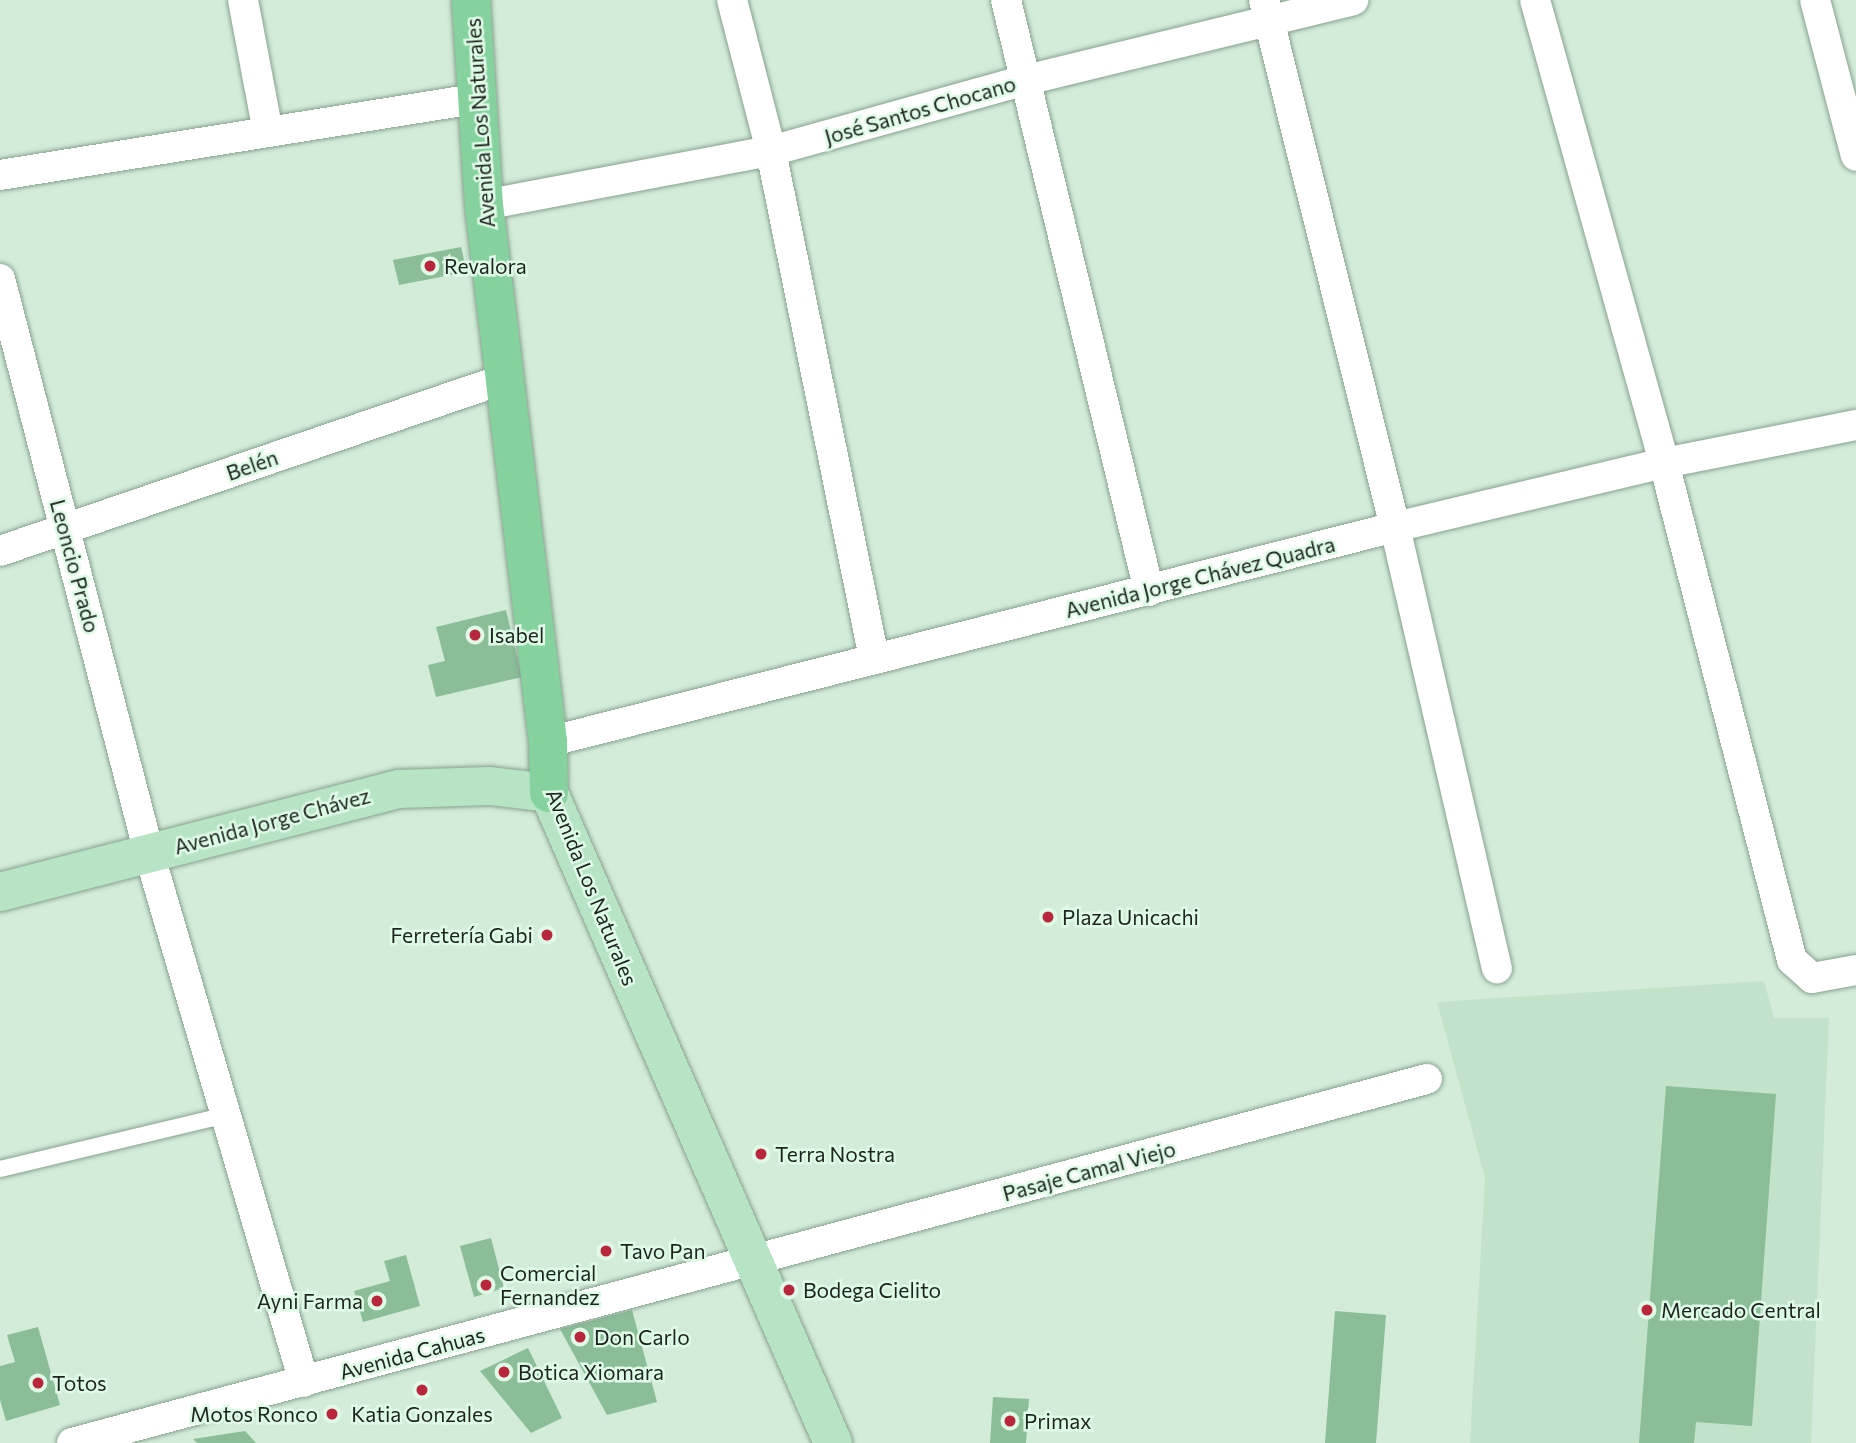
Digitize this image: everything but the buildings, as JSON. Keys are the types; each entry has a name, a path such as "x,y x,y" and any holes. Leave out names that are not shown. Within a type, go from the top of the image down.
{"highway":[{"name":"Avenida Los Naturales","path":"471,0 484,205 548,742 549,793"}],"main road":[{"name":"Avenida Jorge Chávez","path":"0,891 399,789 490,786 549,793"},
{"name":"Avenida Los Naturales","path":"549,793 751,1262 833,1443"}],"street":[{"path":"243,0 268,132"},
{"path":"732,0 771,151 874,658"},
{"path":"1006,0 1149,591"},
{"name":"José Santos Chocano","path":"484,205 771,151 1267,11 1353,0"},
{"path":"1535,0 1664,463 1792,960 1812,978 1856,970"},
{"path":"1815,0 1856,156"},
{"path":"1267,11 1395,527 1497,968"},
{"path":"0,175 477,99"},
{"name":"Leoncio Prado","path":"0,279 149,853 223,1116 304,1382"},
{"name":"Belén","path":"0,551 504,379"},
{"name":"Avenida Jorge Chávez Quadra","path":"548,742 1395,527 1664,463 1856,425"},
{"name":"Pasaje Camal Viejo","path":"751,1262 1427,1079"},
{"name":"Avenida Cahuas","path":"72,1443 751,1262"}],"lane":[{"path":"0,1169 223,1116"}],"shaded area":[{"name":"Mercado Central","path":"1764,981 1774,1018 1829,1018 1811,1443 1470,1443 1485,1178 1437,1002"}],"place":[{"name":"Revalora","path":"430,266"},
{"name":"Isabel","path":"475,635"},
{"name":"Plaza Unicachi","path":"1048,917"},
{"name":"Ferretería Gabi","path":"547,935"},
{"name":"Terra Nostra","path":"761,1154"},
{"name":"Tavo Pan","path":"606,1251"},
{"name":"Comercial Fernandez","path":"486,1285"},
{"name":"Bodega Cielito","path":"789,1290"},
{"name":"Ayni Farma","path":"377,1301"},
{"name":"Mercado Central","path":"1647,1310"},
{"name":"Don Carlo","path":"580,1337"},
{"name":"Botica Xiomara","path":"504,1372"},
{"name":"Totos","path":"38,1383"},
{"name":"Katia Gonzales","path":"422,1390"},
{"name":"Motos Ronco","path":"332,1414"},
{"name":"Primax","path":"1010,1421"}]}
